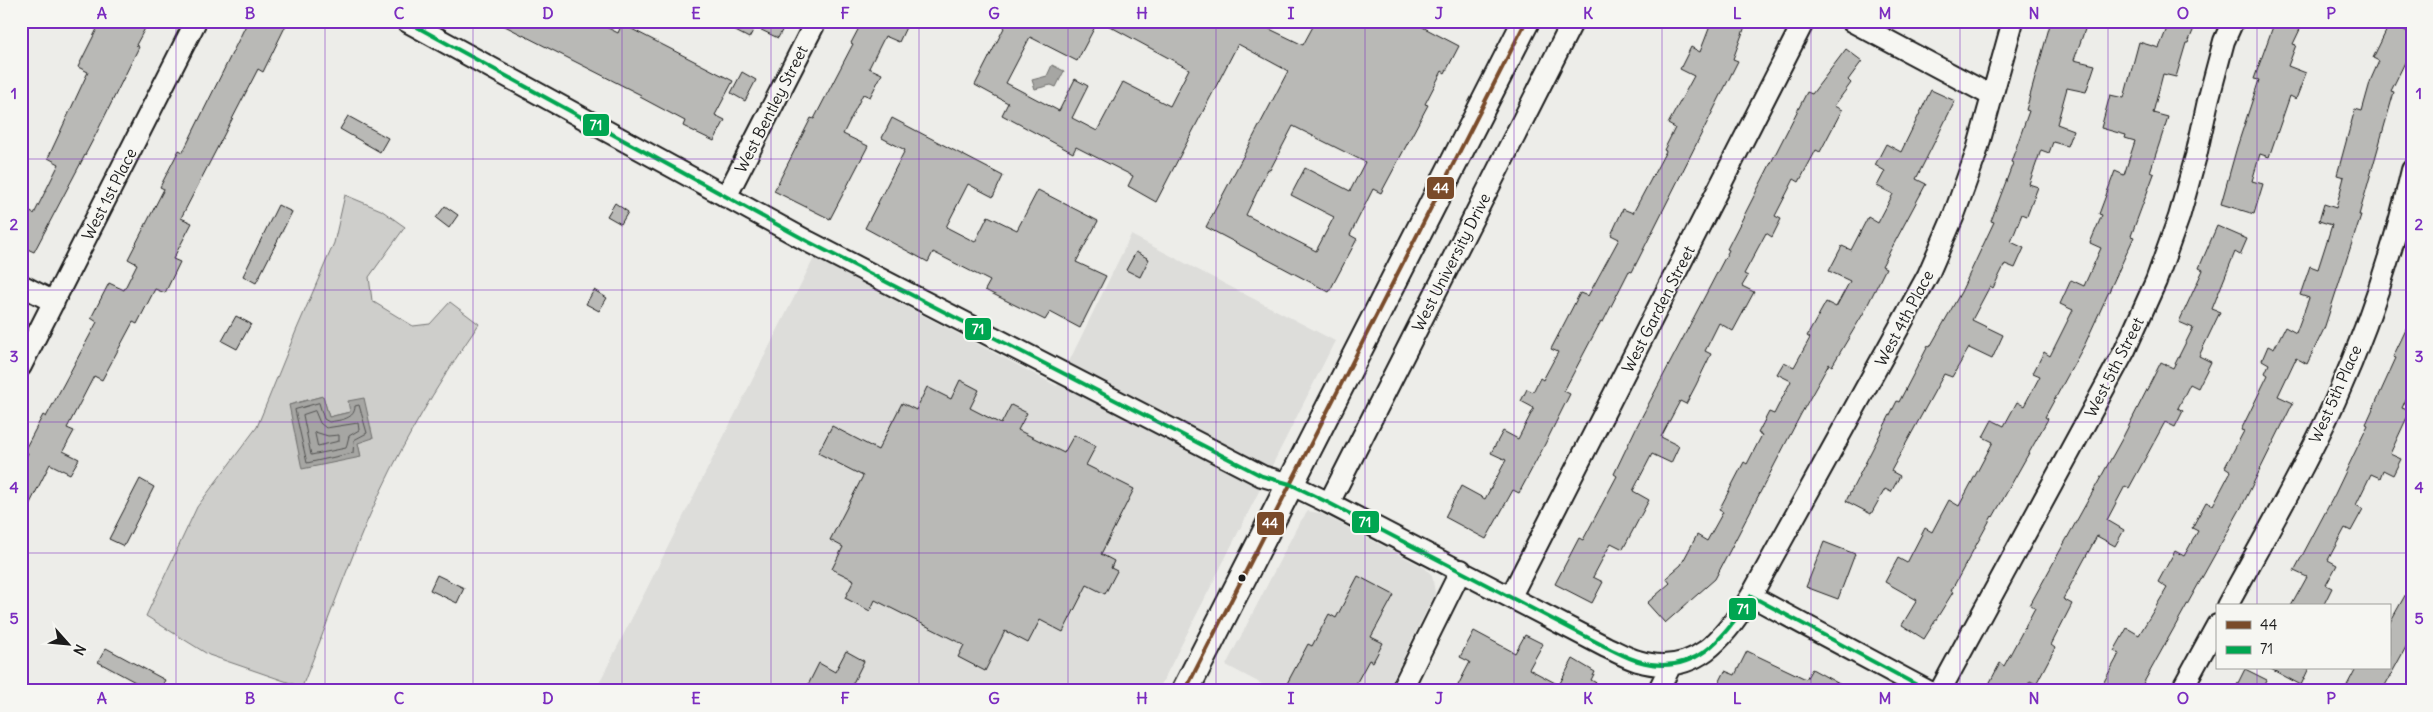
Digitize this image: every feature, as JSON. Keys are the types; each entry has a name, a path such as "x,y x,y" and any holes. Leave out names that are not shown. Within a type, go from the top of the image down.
{"main road":[{"path":"1185,691 1526,21"}],"street":[{"name":"West 1st Place","path":"21,366 196,21"},
{"path":"406,21 853,265 1262,476 1290,484 1329,502 1606,647 1639,662 1671,665 1658,691"},
{"name":"West Bentley Street","path":"726,196 816,21"},
{"name":"West University Drive","path":"1329,502 1573,21"},
{"name":"West Garden Street","path":"1511,596 1804,21"},
{"path":"1852,21 1992,96"},
{"name":"West 4th Place","path":"1671,665 1693,658 1710,648 1731,628 1751,596 1928,275 1954,215 1976,154 2012,21"},
{"name":"West 5th Street","path":"1940,691 2125,350 2156,281 2179,217 2224,41 2233,21"},
{"name":"West 5th Place","path":"2228,604 2335,400 2366,322 2389,254 2412,170"},
{"path":"21,285 54,302"},
{"path":"1401,691 1461,570"},
{"path":"1751,596 1928,691"},
{"path":"2181,691 2216,627"}],"shaded area":[{"path":"345,195 381,210 405,227 369,277 372,301 413,326 430,324 450,302 479,324 433,395 378,496 302,687 209,655 146,616 197,507 257,427 334,243","holes":["323,396 329,417 350,412 361,457 289,405"]},
{"path":"1131,235 1335,341 1158,691 595,691 814,258 1057,386"},
{"path":"1308,511 1320,513 1425,568 1432,575 1435,593 1387,691 1275,691 1226,665 1298,525"}],"water":[{"path":"1052,65 1064,71 1056,87 1051,85 1035,89 1032,80 1047,76"},
{"path":"323,396 329,417 350,412 348,401 364,398 373,438 358,443 361,457 302,469 289,405"}],"building":[{"path":"101,21 149,21 136,45 139,47 95,136 34,252 21,246 21,207 34,214 59,164 48,158 88,72 78,67"},
{"path":"248,21 288,21 263,72 258,69 181,218 192,223 173,259 180,262 165,293 155,289 137,324 133,322 102,380 94,376 67,428 74,431 63,451 79,459 70,474 50,464 21,521 21,467 28,453 24,451 43,415 46,417 97,322 91,318 109,283 124,290 137,264 128,259 164,189 160,187 179,150 183,152"},
{"path":"495,21 594,21 618,33 622,24 733,81 715,115 725,120 714,141 683,126 685,121 640,97 641,95"},
{"path":"716,21 787,21 778,38 755,27 749,38"},
{"path":"856,21 909,21 899,42 885,36 869,68 882,74 870,97 863,94 843,134 868,146 830,219 774,191 811,118 814,119 853,44 851,43 861,24"},
{"path":"1000,21 1098,21 1077,61 1030,37 1006,83 1059,111 1075,79 1088,86 1072,118 1097,131 1123,82 1170,106 1189,69 1100,21 1253,21 1303,45 1316,21 1411,21 1459,46 1445,73 1442,71 1425,104 1428,105 1381,193 1373,189 1350,235 1357,239 1329,292 1206,227 1288,71 1238,44 1156,202 1128,186 1133,176 1076,147 1073,153 1002,115 1008,103 975,85 1006,24","holes":["1293,126 1365,162 1350,191 1305,168 1291,195 1334,217 1316,251 1246,215 1268,169 1270,170"]},
{"path":"1712,21 1747,21 1733,59 1738,61 1632,272 1629,271 1564,391 1570,394 1541,452 1519,493 1513,490 1486,539 1445,517 1461,486 1485,499 1506,460 1491,453 1503,431 1518,439 1534,408 1521,401 1527,389 1533,392 1540,378 1543,380 1558,352 1551,349 1580,293 1588,296 1619,239 1611,235 1623,209 1633,213 1666,151 1664,150 1675,128 1668,124 1694,76 1680,69 1691,47 1700,52"},
{"path":"2051,21 2088,21 2074,60 2095,65 2086,92 2067,88 2057,124 2073,130 2067,146 2053,142 2049,153 2041,150 2029,184 2038,187 2027,216 2022,214 2011,242 2024,248 2015,268 2005,264 1993,288 1990,286 1972,320 2003,335 1992,359 1969,348 1952,377 1944,374 1891,471 1900,476 1891,492 1885,489 1871,514 1846,501 1897,401 1899,402 1928,346 1930,347 1961,292 1994,222 1991,221 2013,163 2011,162 2029,111 2026,110"},
{"path":"2170,21 2197,21 2188,43 2186,43 2176,77 2163,74 2153,113 2168,117 2150,172 2154,174 2131,236 2134,237 2085,344 2045,417 2048,419 1992,516 1951,591 1953,592 1924,639 1902,625 1917,600 1885,582 1898,558 1907,563 1925,528 1932,532 1949,500 1959,506 1993,442 1983,437 1992,420 2004,426 2017,402 2024,406 2040,376 2033,373 2044,352 2050,356 2073,310 2060,304 2071,280 2084,286 2101,248 2090,243 2102,215 2099,214 2115,171 2124,175 2135,141 2125,138 2126,135 2101,128 2110,95 2124,98 2139,42 2159,48"},
{"path":"2275,21 2304,21 2293,44 2296,45 2288,66 2306,73 2296,99 2290,96 2269,157 2260,154 2252,181 2263,184 2254,214 2221,204 2259,80 2254,79"},
{"path":"2391,21 2405,27 2404,30 2412,34 2412,48 2391,91 2394,92 2359,215 2361,215 2324,329 2307,364 2296,358 2278,396 2293,403 2243,504 2139,691 2099,691 2119,654 2114,651 2127,628 2139,635 2167,588 2158,582 2175,551 2184,556 2198,531 2192,528 2206,502 2213,505 2231,471 2225,467 2244,431 2241,430 2268,375 2265,373 2269,364 2262,360 2268,346 2274,349 2285,327 2296,333 2309,298 2300,295 2310,266 2318,269 2332,225 2319,221 2324,204 2336,208 2344,177 2337,175 2355,109 2362,111 2371,79 2379,61 2373,58"},
{"path":"1846,49 1862,61 1848,80 1851,83 1834,106 1842,110 1820,152 1816,150 1799,182 1794,179 1775,216 1781,219 1772,237 1766,233 1744,274 1748,276 1742,286 1754,292 1733,331 1719,323 1705,351 1711,354 1696,385 1686,404 1680,401 1661,437 1679,446 1671,463 1652,454 1633,491 1649,500 1623,549 1611,543 1593,577 1603,582 1592,603 1555,584 1579,538 1583,540 1617,476 1614,474 1637,426 1729,250 1727,249 1807,92 1812,94"},
{"path":"742,72 756,80 745,101 731,93"},
{"path":"1931,90 1955,101 1916,179 1926,184 1882,266 1886,268 1863,314 1832,366 1829,364 1801,414 1715,579 1665,623 1647,603 1670,583 1666,578 1681,565 1697,535 1707,541 1723,512 1719,510 1744,462 1747,464 1762,435 1758,433 1769,412 1774,414 1791,381 1777,374 1784,362 1794,367 1810,338 1807,336 1826,302 1836,307 1850,281 1829,271 1842,246 1851,250 1868,217 1878,223 1893,194 1877,186 1885,171 1875,165 1886,144 1901,152"},
{"path":"348,116 388,138 380,152 340,129"},
{"path":"892,118 1003,176 993,197 968,184 946,227 975,242 988,216 1017,230 1038,190 1098,221 1076,262 1106,276 1080,328 1050,312 1045,320 985,290 990,281 933,252 928,262 865,228 905,150 882,138"},
{"path":"615,203 628,212 621,224 607,216"},
{"path":"278,205 292,212 256,283 243,276"},
{"path":"445,206 458,215 449,228 436,218"},
{"path":"2217,226 2247,239 2240,255 2235,252 2212,309 2220,312 2199,356 2211,362 2198,388 2190,384 2178,408 2183,411 2175,427 2165,422 2129,488 2125,486 2107,520 2124,530 2115,546 2097,536 2063,599 2072,604 2051,645 2055,648 2036,684 2030,681 2025,691 1996,691 1988,686 2000,663 2004,666 2035,608 2030,605 2122,439 2161,362 2173,368 2193,328 2179,322 2203,270 2199,268"},
{"path":"1136,252 1149,259 1140,277 1126,270"},
{"path":"594,290 607,298 599,311 586,304"},
{"path":"236,316 251,324 237,349 222,341"},
{"path":"2412,317 2412,386 2402,408 2410,411 2390,454 2401,459 2393,475 2383,470 2380,478 2371,474 2356,505 2363,509 2351,531 2345,528 2328,560 2337,565 2326,585 2332,588 2324,604 2292,604 2307,577 2294,571 2335,494 2368,425 2366,424 2396,358 2393,357"},
{"path":"960,380 979,390 970,408 1001,424 1011,405 1027,413 1018,430 1064,453 1074,435 1096,446 1086,465 1134,489 1101,554 1114,561 1111,568 1117,571 1105,594 1087,585 1063,632 1040,620 1028,643 1005,631 985,671 958,657 964,645 875,600 870,611 845,598 854,580 832,569 843,547 830,540 863,476 818,453 832,426 878,450 902,403 916,410 927,387 951,399"},
{"path":"140,479 154,487 124,546 109,539"},
{"path":"1824,542 1855,554 1838,599 1806,587"},
{"path":"437,575 464,588 457,603 430,590"},
{"path":"1358,576 1394,595 1371,637 1383,643 1373,662 1369,660 1352,691 1283,691 1308,644 1312,646 1329,614 1336,618"},
{"path":"2412,583 2412,636 2382,691 2344,691 2355,670 2390,670 2390,622"},
{"path":"1474,631 1515,653 1525,635 1543,644 1529,669 1559,685 1573,659 1595,672 1591,680 1611,691 1455,691 1470,662 1460,657"},
{"path":"106,648 165,680 159,691 152,691 98,662"},
{"path":"846,651 864,661 849,691 805,691 819,663 835,672"},
{"path":"1747,651 1806,679 1812,669 1852,691 1715,691 1725,671 1735,675"},
{"path":"2244,670 2267,680 2261,691 2234,691"},
{"path":"2273,670 2308,670 2301,685"}],"transit line":[{"name":"71","path":"406,21 809,242 1262,476 1290,484 1329,503 1626,657 1658,665 1676,664 1692,659 1706,651 1719,640 1751,596 1928,691"},
{"name":"44","path":"1185,691 1526,21"}]}
